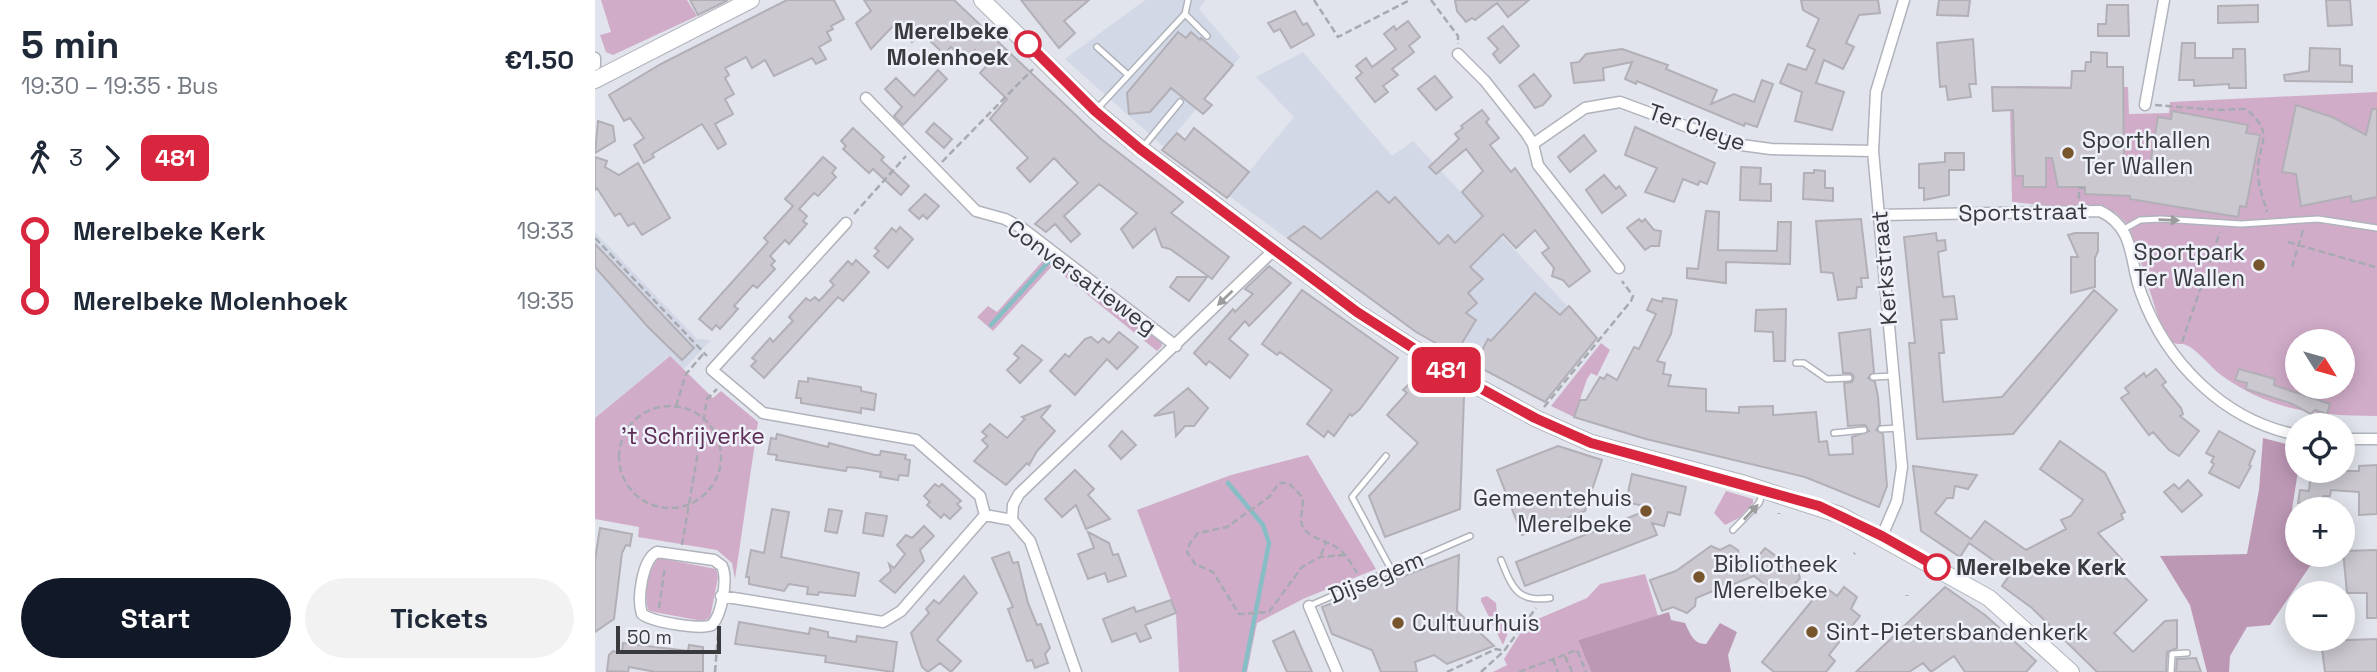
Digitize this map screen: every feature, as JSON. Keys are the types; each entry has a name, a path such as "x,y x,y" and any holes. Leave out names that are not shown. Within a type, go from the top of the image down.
{"main road":[{"path":"595,80 751,0"},
{"path":"982,0 1095,111 1140,149 1357,312 1449,371 1535,418 1591,443 1819,506 1882,536 1989,598 2071,672"}],"street":[{"name":"Kerkstraat","path":"1882,536 1897,501 1902,467 1873,151 1876,92 1904,0"},
{"path":"2145,105 2164,0"},
{"path":"1458,54 1485,81 1533,144 1538,165 1619,268"},
{"path":"595,58 595,65"},
{"name":"Conversatieweg","path":"866,98 976,211 1005,219 1022,228 1176,346"},
{"name":"Ter Cleye","path":"1533,144 1585,107 1619,102 1734,144 1771,149 1873,151"},
{"name":"Sportstraat","path":"1880,215 2100,211 2113,217 2125,229"},
{"path":"846,222 712,370 750,404 778,417 916,440 980,496 985,515"},
{"path":"2125,229 2141,292 2164,342 2181,366 2235,411 2267,427 2285,432"},
{"path":"1012,520 1013,505 1019,494 1274,250"},
{"path":"2355,439 2377,439"},
{"path":"985,515 1012,520 1030,541 1076,672"},
{"path":"721,596 883,622 901,611 985,515"},
{"path":"657,552 667,552 714,560 722,566 725,576 718,617 712,625 702,628 657,620 642,614 640,604 649,558 657,552"},
{"name":"Dijsegem","path":"1309,606 1337,672"}],"lane":[{"path":"1095,111 1185,14 1188,0"},
{"path":"1185,14 1207,36"},
{"path":"1097,47 1127,74"},
{"path":"1140,149 1180,102"},
{"path":"2125,229 2140,220 2306,220 2377,228"},
{"path":"1796,363 1804,363 1827,379 1850,378"},
{"path":"1873,377 1894,376"},
{"path":"1881,429 1899,428"},
{"path":"1834,433 1864,430"},
{"path":"1386,456 1352,497 1392,571"},
{"path":"1733,530 1759,503 1764,490"},
{"name":"Dijsegem","path":"1309,606 1470,536"},
{"path":"1501,560 1512,587 1532,599 1550,598"},
{"path":"2171,672 2172,654 2187,653"}],"path":[{"path":"1314,0 1338,37 1410,0"},
{"path":"1431,0 1458,36 1458,54"},
{"path":"935,169 1042,59"},
{"path":"2145,105 2217,110 2246,109 2259,120 2265,134 2258,174 2270,222"},
{"path":"846,222 913,148"},
{"path":"2079,192 2079,188 2085,188"},
{"path":"2292,267 2306,220"},
{"path":"2164,342 2169,339 2182,342 2220,222"},
{"path":"595,238 717,366"},
{"path":"2288,242 2375,267"},
{"path":"1535,418 1631,301 1633,296 1622,280 1619,268"},
{"path":"675,406 686,374 704,353"},
{"path":"681,555 707,399 724,381"},
{"path":"675,406 705,421 715,430 722,450 720,473 702,497 689,504 657,507 642,500 630,489 621,473 617,455 622,436 635,419 656,407 675,406"},
{"path":"1345,555 1320,557 1298,572 1269,612 1257,615 1238,614 1213,572 1192,561 1188,547 1198,533 1227,527 1269,497 1279,483 1289,483 1300,492 1304,502 1303,526 1312,536 1345,555 1362,584"},
{"path":"1320,557 1326,542"},
{"path":"657,620 667,552"},
{"path":"1481,672 1504,651 1527,617 1550,598"},
{"path":"712,625 720,638 715,672"},
{"path":"1447,672 1496,649 1504,651"},
{"path":"1519,672 1577,650 1586,672"},
{"path":"1565,654 1572,672"},
{"path":"1553,659 1558,672"},
{"path":"1540,664 1544,672"}],"shaded area":[{"path":"1145,0 1206,0 1199,9 1240,57 1164,147 1065,59"},
{"path":"1303,52 1392,156 1413,141 1597,338 1545,402 1414,331 1229,196 1294,117 1256,77"},
{"path":"595,232 697,339 711,340 683,370 669,356 595,418"},
{"path":"2263,438 2285,444 2285,483 2296,483 2294,497 2285,497 2285,567 2309,567 2300,581 2285,581 2285,603 2270,625 2247,627 2230,656 2229,672 2207,672 2190,605 2160,556 2247,554 2259,490"},
{"path":"1669,612 1671,620 1685,623 1693,637 1702,644 1706,644 1720,623 1737,632 1728,655 1731,672 1591,672 1578,640"}],"green space":[{"path":"601,0 687,0 697,16 613,55 606,52 600,35 611,32"},
{"name":"Sportpark Ter Wallen","path":"2014,86 2128,87 2129,114 2169,113 2170,102 2377,92 2377,416 2296,409 2259,397 2240,387 2221,375 2188,346 2173,343 2161,326 2129,226 2116,213 2012,202 2010,102"},
{"path":"1049,254 1161,340 1162,346 1157,351 1052,266 993,331 977,317 988,306 997,312"},
{"path":"1601,343 1610,350 1597,376 1591,373 1587,379 1574,417 1551,406"},
{"name":"'t Schrijverke","path":"670,356 713,398 721,391 758,422 735,579 732,563 717,550 638,537 639,527 595,519 595,418"},
{"path":"1308,455 1376,569 1303,599 1257,623 1247,672 1179,672 1176,613 1137,510 1231,475"},
{"path":"1726,491 1753,499 1753,503 1739,518 1725,525 1714,513"},
{"path":"659,558 716,569 718,577 710,618 702,621 649,611 646,599 648,583 652,568"},
{"path":"1645,574 1658,616 1578,640 1591,672 1493,672 1507,665 1504,659 1526,624 1587,598 1600,584"},
{"path":"1487,596 1496,603 1497,614 1509,630 1503,645 1481,601 1481,598"}],"building":[{"path":"690,0 728,0 698,15"},
{"path":"787,0 834,0 844,19 831,26 833,29 827,32 831,40 819,47 826,59 816,64 812,58 774,76 765,60 752,68 746,57 725,68 729,75 725,78 734,94 725,99 733,114 715,124 726,144 718,149 702,124 652,154 654,157 644,163 634,145 644,138 630,118 624,121 609,95 661,64"},
{"path":"864,0 954,0 1101,139 1183,202 1171,213 1229,257 1212,279 1170,249 1162,247 1155,228 1133,248 1121,229 1137,213 1099,184 1064,216 1080,234 1071,242 1055,224 1046,232 1035,224 1078,183 1054,158 1030,182 1017,168 1028,158 990,119 1007,99 980,73 989,63 975,50 965,60 951,47 944,54 921,32 912,42 894,25 871,49 856,23 871,11"},
{"path":"1021,0 1089,0 1064,21 1075,33 1059,48"},
{"path":"1455,0 1529,0 1508,17 1497,3 1475,20 1472,18 1466,22 1457,11"},
{"path":"1801,0 1878,0 1880,13 1859,15 1846,43 1854,47 1843,69 1824,60 1816,83 1844,92 1832,130 1795,121 1802,92 1780,83 1788,64 1806,70 1815,50 1807,46 1819,19 1803,10"},
{"path":"1939,0 1970,0 1968,16 1937,15"},
{"path":"2326,0 2350,0 2352,25 2328,26"},
{"path":"2107,5 2128,5 2129,36 2098,36 2098,24 2106,24"},
{"path":"2258,5 2258,22 2218,23 2218,6"},
{"path":"1295,11 1303,25 1307,23 1314,35 1291,48 1280,29 1274,32 1268,23"},
{"path":"1408,21 1420,37 1409,46 1414,52 1392,69 1398,75 1383,86 1388,92 1375,102 1356,78 1362,73 1356,66 1366,58 1372,67 1396,49 1384,34 1394,26 1396,30"},
{"path":"1503,26 1519,46 1500,63 1493,54 1498,49 1488,38"},
{"path":"1178,32 1186,38 1191,32 1200,40 1201,38 1233,65 1204,99 1212,105 1203,114 1171,88 1150,112 1129,114 1127,93"},
{"path":"1973,39 1976,84 1969,84 1971,97 1948,100 1946,86 1940,87 1937,43"},
{"path":"2182,43 2195,43 2195,58 2233,58 2233,49 2245,49 2246,88 2229,88 2229,84 2194,86 2194,80 2179,80"},
{"path":"2310,48 2340,49 2340,65 2352,66 2352,82 2285,81 2284,75 2309,71"},
{"path":"1622,49 1668,65 1666,69 1717,90 1711,104 1734,94 1754,102 1762,80 1773,84 1757,127 1745,123 1744,126 1637,81 1636,84 1625,79 1632,62 1603,68 1604,80 1574,83 1571,63 1579,62 1586,54"},
{"name":"Sporthallen Ter Wallen","path":"2091,52 2107,53 2107,67 2123,67 2124,166 2149,171 2158,117 2171,119 2172,111 2248,125 2246,133 2260,135 2246,207 2240,206 2238,217 2130,199 2130,196 2085,194 2085,187 2058,187 2052,158 2046,158 2046,187 2023,187 2023,176 2015,176 2013,110 1993,111 1992,87 2071,88 2072,71 2085,71 2086,62 2091,62"},
{"path":"938,70 947,79 903,125 894,116 902,107 885,89 896,78 914,96"},
{"path":"1534,74 1551,96 1543,105 1535,108 1519,86"},
{"path":"1435,76 1452,97 1436,110 1418,89"},
{"path":"2296,105 2332,117 2366,135 2372,109 2377,109 2377,197 2352,202 2351,196 2301,206 2296,174 2282,172"},
{"path":"1482,110 1489,119 1486,122 1499,138 1490,145 1511,172 1515,168 1590,271 1569,287 1563,280 1552,276 1554,268 1542,253 1549,248 1535,230 1516,248 1503,234 1470,267 1483,279 1468,293 1477,303 1466,313 1476,320 1459,348 1450,351 1416,332 1288,238 1304,226 1321,239 1377,191 1389,203 1395,197 1439,244 1448,235 1455,243 1483,216 1462,192 1483,171 1466,149 1436,174 1429,167 1459,139 1455,134 1463,128 1461,126"},
{"path":"598,121 613,126 615,141 595,153"},
{"path":"934,123 952,139 944,148 926,132"},
{"path":"1635,127 1715,163 1707,184 1700,181 1698,185 1683,179 1674,202 1645,192 1657,168 1625,155"},
{"path":"853,128 884,157 881,160 909,186 901,195 873,169 869,173 843,149 846,146 841,141"},
{"path":"1194,128 1249,172 1227,198 1162,150 1177,133 1185,140"},
{"path":"1584,135 1596,151 1570,172 1558,157"},
{"path":"1945,153 1964,153 1964,170 1949,170 1949,195 1924,200 1924,188 1919,188 1919,164 1945,162"},
{"path":"595,157 607,161 605,167 619,175 638,163 670,218 642,235 634,223 628,226 620,213 615,216 597,188 595,190"},
{"path":"823,157 836,168 832,173 836,177 818,196 814,193 799,209 807,216 803,221 807,224 789,244 785,240 770,256 775,261 771,265 775,269 757,288 753,285 734,306 738,309 720,329 716,325 712,330 699,319 768,242 764,238 793,206 785,199"},
{"path":"1741,167 1761,168 1760,184 1771,184 1771,201 1740,200"},
{"path":"1814,170 1825,171 1825,188 1833,188 1833,201 1803,199 1804,173 1814,173"},
{"path":"1604,175 1616,189 1619,186 1626,195 1602,213 1586,190"},
{"path":"925,194 939,206 927,219 923,215 919,219 909,210"},
{"path":"1706,211 1719,212 1718,250 1777,251 1778,222 1791,222 1790,264 1726,262 1726,283 1687,278 1687,268 1698,269"},
{"path":"1639,219 1642,222 1645,219 1654,230 1661,231 1659,246 1651,246 1645,250 1627,228"},
{"path":"1861,219 1868,278 1861,278 1862,287 1857,287 1856,298 1838,300 1833,273 1821,272 1816,221"},
{"path":"900,227 913,239 888,268 874,256 879,251 875,248 892,228 896,232"},
{"path":"1936,233 1937,241 1945,240 1946,250 1938,252 1943,297 1954,296 1957,319 1941,320 1944,353 1939,353 1943,402 2002,397 2094,290 2117,310 2013,434 1917,439 1909,343 1915,343 1904,237"},
{"path":"2098,233 2098,251 2095,258 2095,287 2071,293 2071,257 2078,257 2068,235"},
{"path":"595,244 694,348 682,360 648,327 595,267"},
{"path":"856,260 869,272 843,301 838,297 764,378 751,366 756,361 752,358 770,338 773,342 793,321 789,317 806,298 810,301 815,297 819,301 834,285 830,281 848,261 852,265"},
{"path":"1269,266 1291,283 1249,326 1245,321 1229,339 1248,355 1230,378 1209,361 1206,365 1194,353 1233,309 1235,312 1253,294 1245,289"},
{"path":"1177,277 1207,277 1189,301 1170,287"},
{"path":"1302,290 1398,358 1360,409 1352,416 1350,414 1334,436 1328,431 1324,437 1307,424 1332,390 1280,352 1277,355 1262,344"},
{"path":"1535,293 1560,315 1569,306 1597,338 1545,402 1477,366 1476,362 1488,339 1491,341"},
{"path":"1663,298 1677,300 1671,334 1657,361 1665,363 1663,374 1671,375 1668,386 1706,389 1706,411 1739,413 1739,407 1773,406 1773,415 1816,412 1819,442 1827,441 1829,455 1853,454 1852,437 1869,431 1865,425 1848,426 1844,383 1852,382 1854,377 1851,373 1843,373 1839,333 1870,329 1874,372 1868,378 1875,382 1878,397 1880,424 1876,430 1883,434 1887,486 1879,507 1805,477 1646,439 1574,417 1580,400 1586,400 1600,377 1604,379 1607,374 1617,380 1634,347 1639,349 1656,314 1647,310 1652,299 1662,302"},
{"path":"1786,309 1785,361 1774,361 1773,332 1755,331 1756,310"},
{"path":"1119,332 1138,347 1117,369 1107,359 1075,395 1050,371 1065,354 1069,357 1085,339 1091,337 1098,343 1103,338 1109,343"},
{"path":"1022,345 1042,360 1020,383 1007,370 1019,358 1014,354"},
{"path":"2156,369 2166,382 2162,385 2181,408 2183,414 2180,416 2199,431 2179,456 2169,450 2153,432 2149,435 2121,398 2129,393 2125,388 2144,373 2146,377"},
{"path":"2239,369 2275,379 2274,385 2285,389 2285,399 2315,399 2330,404 2327,413 2315,410 2309,413 2290,403 2246,389 2247,383 2235,380"},
{"path":"1421,373 1464,396 1460,509 1385,537 1369,496 1418,443 1387,415 1407,393 1403,390"},
{"path":"808,378 861,387 861,391 876,394 874,410 861,408 861,413 801,403 801,398 796,398 799,381 808,382"},
{"path":"1188,388 1208,408 1194,426 1185,426 1176,436 1174,412 1154,416"},
{"path":"1051,405 1041,417 1055,431 1037,451 1029,465 1027,463 1006,485 974,461 988,446 982,440 987,436 982,432 990,424 1007,438 1025,419 1022,417"},
{"path":"1122,431 1136,445 1121,459 1109,446"},
{"path":"2219,431 2255,451 2249,465 2251,466 2239,488 2209,473 2214,457 2206,453"},
{"path":"777,434 875,455 880,455 881,451 906,455 905,459 910,460 908,476 899,475 898,480 880,477 881,472 858,468 847,467 846,471 776,460 777,455 768,454 771,438 776,439"},
{"path":"2060,441 2105,473 2125,512 2121,514 2123,519 2098,533 2126,564 2119,571 2147,600 2114,633 2133,652 2165,621 2177,620 2177,648 2167,652 2166,672 2097,672 2032,608 2002,586 2011,573 1969,543 1960,557 1921,531 1913,466 1977,475 1968,489 1955,486 1953,498 1947,498 1935,513 1971,539 1985,521 2026,550 2066,529 2061,520 2071,516 2083,500 2040,469"},
{"path":"1558,446 1602,460 1585,511 1522,535 1497,470"},
{"path":"2377,465 2377,514 2359,515 2359,492 2331,490 2330,496 2299,497 2300,490 2309,491 2310,483 2355,483 2355,471 2359,471 2359,466"},
{"path":"1075,470 1094,489 1088,495 1110,519 1086,529 1076,505 1062,517 1045,499"},
{"path":"1632,474 1686,487 1680,515 1668,512 1664,526 1652,523 1657,535 1525,586 1516,562 1653,508 1626,502"},
{"path":"2188,480 2202,495 2182,512 2164,492 2174,484 2179,489"},
{"path":"935,484 939,487 942,484 961,501 957,504 961,508 950,519 944,514 941,518 927,505 930,502 924,496"},
{"path":"772,509 789,512 781,557 859,573 855,596 819,592 818,595 807,594 808,587 789,584 784,591 749,584 749,577 746,577 751,550 764,553"},
{"path":"829,509 842,511 837,533 825,531"},
{"path":"866,513 887,516 883,536 863,533"},
{"path":"924,526 934,536 920,550 924,561 895,593 880,581 891,571 889,564 894,568 905,554 897,545 906,535 912,538"},
{"path":"600,528 632,534 630,546 626,545 622,553 614,619 595,632 595,559"},
{"path":"1088,532 1109,543 1113,555 1118,554 1126,576 1108,582 1105,573 1088,579 1078,554 1094,548"},
{"path":"1730,545 1738,550 1743,574 1765,548 1798,572 1800,578 1783,599 1754,576 1726,587 1728,592 1721,597 1713,591 1696,598 1695,606 1687,613 1673,607 1662,611 1650,580 1676,571 1711,546 1720,550"},
{"path":"2377,550 2377,618 2367,618 2367,593 2355,593 2355,581 2346,581 2345,567 2355,567 2355,551"},
{"path":"1009,552 1013,563 1018,562 1028,603 1037,625 1041,624 1050,648 1045,654 1048,663 1035,668 1032,660 1027,661 1008,609 1013,607 992,558"},
{"name":"Cultuurhuis","path":"1459,555 1457,611 1494,646 1447,664 1434,655 1415,662 1417,672 1381,672 1372,650 1332,634 1322,607"},
{"path":"964,576 977,593 937,640 961,661 951,672 940,663 928,672 922,667 911,633 929,613 926,609 934,600 939,604"},
{"name":"Sint-Pietersbandenkerk","path":"1824,586 1837,596 1844,587 1857,597 1851,609 1860,616 1829,655 1835,661 1826,672 1774,672 1762,662"},
{"path":"1945,587 1985,615 2036,661 2026,672 1965,672 1954,656 1931,672 1923,663 1909,672 1856,672"},
{"path":"1171,600 1176,613 1145,625 1151,638 1140,642 1136,633 1112,642 1103,619 1134,607 1136,612"},
{"path":"739,622 809,634 810,628 828,632 828,637 856,642 857,636 897,642 893,672 825,662 826,656 735,644"},
{"path":"1294,631 1312,672 1287,672 1273,641"},
{"path":"2377,639 2377,672 2325,672 2322,651 2355,651 2355,640"},
{"path":"623,643 688,651 689,645 703,647 703,672 656,672 629,667 628,672 607,671 609,655 613,651 622,653"},
{"path":"2196,658 2201,672 2176,672 2177,659"}],"waterway":[{"path":"991,325 1052,258"},
{"path":"1228,483 1263,525 1269,543 1244,672"}],"bus line":[{"name":"481","path":"1028,44 1095,111 1140,149 1357,312 1449,371 1535,418 1591,443 1819,506 1882,536 1937,567"}],"place":[{"name":"Merelbeke Molenhoek","path":"1028,44"},
{"name":"Sporthallen Ter Wallen","path":"2068,153"},
{"name":"Sportpark Ter Wallen","path":"2259,265"},
{"name":"Gemeentehuis Merelbeke","path":"1646,511"},
{"name":"Merelbeke Kerk","path":"1937,567"},
{"name":"Bibliotheek Merelbeke","path":"1699,577"},
{"name":"Cultuurhuis","path":"1398,623"},
{"name":"Sint-Pietersbandenkerk","path":"1812,632"}]}
